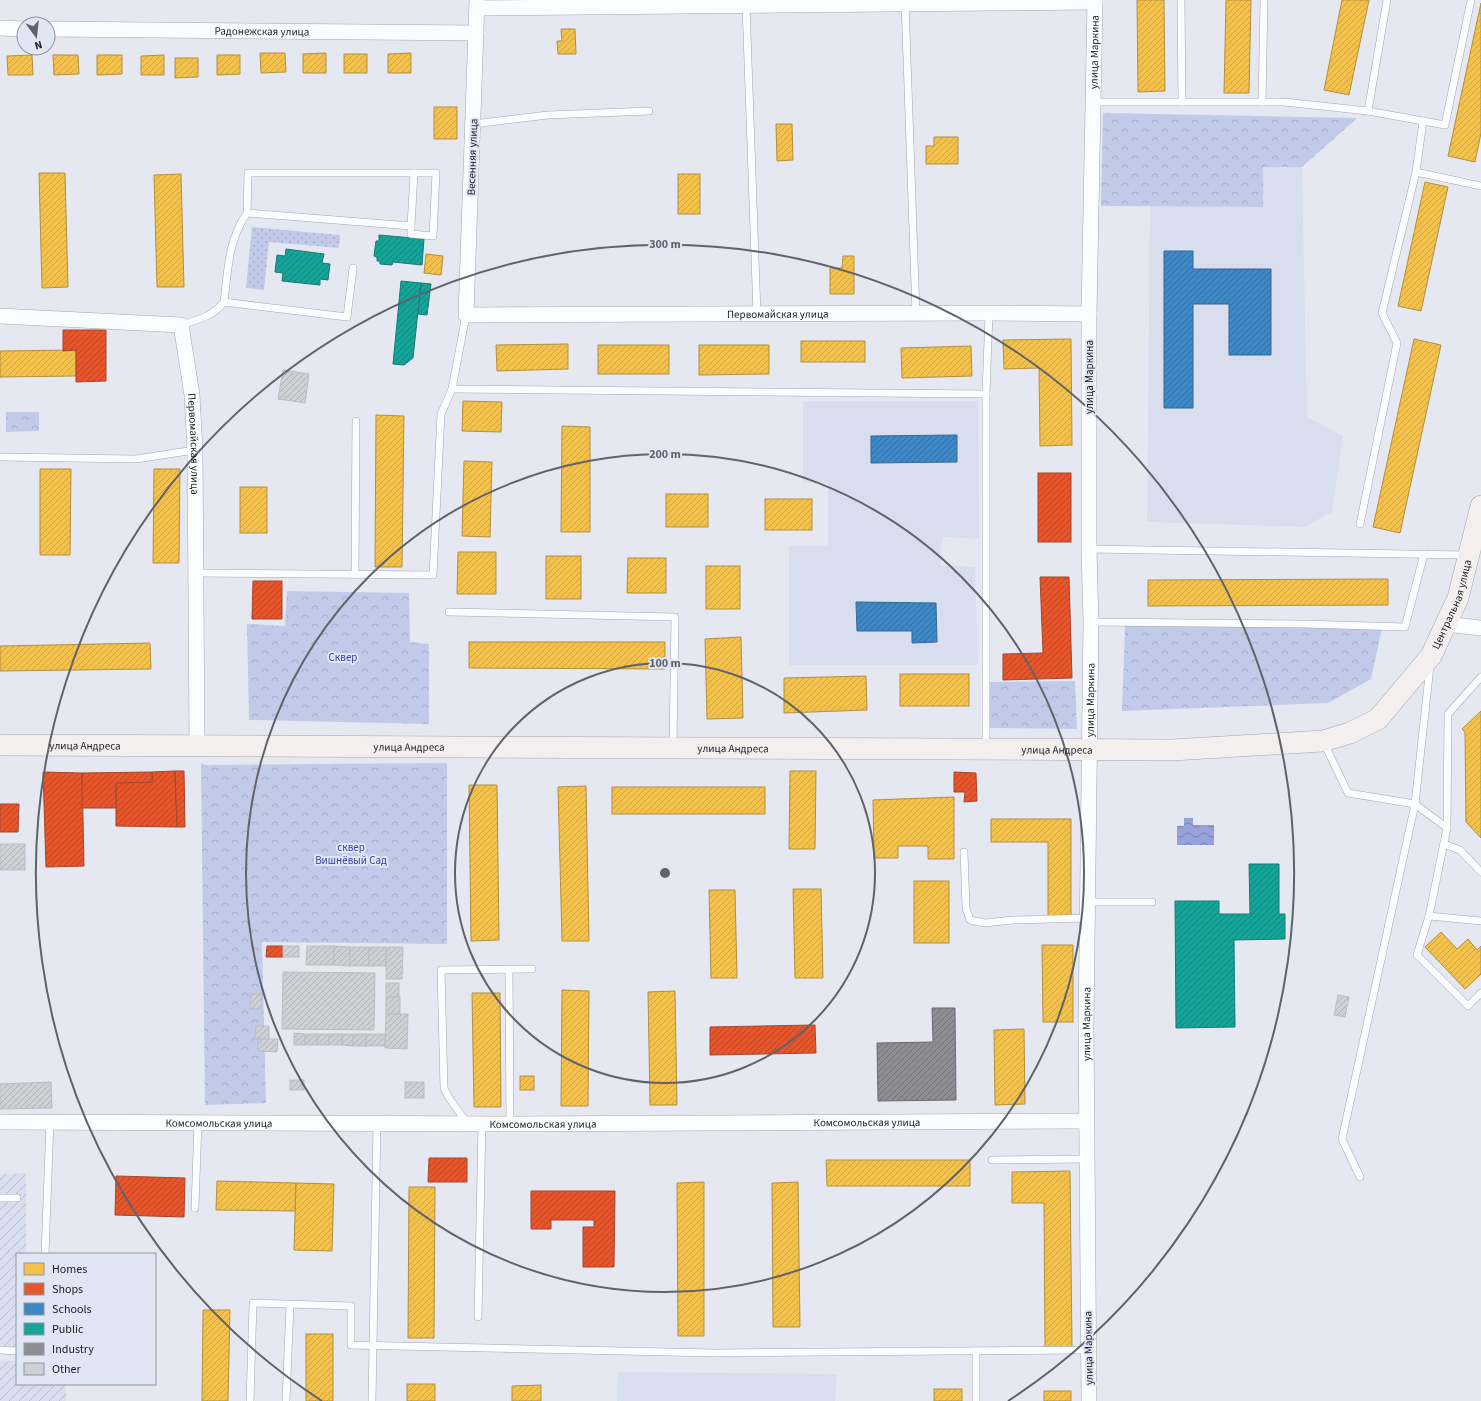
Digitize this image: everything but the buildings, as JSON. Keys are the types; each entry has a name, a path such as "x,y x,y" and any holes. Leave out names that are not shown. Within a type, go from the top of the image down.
{"street":[{"path":"477,4 746,5 1095,1"},
{"name":"улица Маркина","path":"1089,1401 1086,1121 1088,750 1091,622 1089,549 1090,314 1095,1"},
{"name":"Весенняя улица","path":"466,315 477,4"},
{"path":"0,28 16,28"},
{"name":"Радонежская улица","path":"56,29 476,33"},
{"name":"Первомайская улица","path":"466,315 1090,314"},
{"path":"0,316 181,325"},
{"name":"Первомайская улица","path":"181,325 192,395 195,450 197,746"},
{"name":"Центральная улица","path":"1432,656 1458,598 1470,555 1481,506"},
{"path":"1446,624 1481,628"},
{"name":"улица Андреса","path":"0,745 1172,750 1323,741 1350,733 1378,720 1432,656"},
{"name":"Комсомольская улица","path":"0,1122 510,1124 1086,1121"}],"lane":[{"path":"1181,0 1182,102"},
{"path":"1262,102 1264,0"},
{"path":"1368,111 1387,0"},
{"path":"1093,102 1284,102 1368,111 1445,125 1471,0"},
{"path":"905,2 916,314"},
{"path":"746,5 757,314"},
{"path":"473,124 548,115 649,112"},
{"path":"1360,524 1397,343 1382,313 1416,172 1423,121"},
{"path":"1416,172 1481,186"},
{"path":"181,325 212,314 224,302 230,249 240,223 247,213 248,173 414,173 436,174 432,236 411,234 414,173"},
{"path":"247,213 411,226"},
{"path":"224,302 347,317 353,268"},
{"path":"986,749 986,394 989,313"},
{"path":"195,573 433,575 441,414 452,388 466,315"},
{"path":"452,388 986,394"},
{"path":"355,574 356,421"},
{"path":"0,457 136,459 195,450"},
{"path":"1089,549 1470,555"},
{"path":"1091,622 1304,624 1405,627 1424,554"},
{"path":"449,612 675,617 673,748"},
{"path":"1360,1177 1342,1139 1415,804 1432,656"},
{"path":"1481,677 1448,714 1447,828 1429,916 1416,955 1468,1006 1481,993"},
{"path":"1323,741 1348,793 1415,804 1447,828"},
{"path":"1444,844 1460,850 1481,872"},
{"path":"964,852 966,908 970,920 985,923 1012,920 1087,918"},
{"path":"1087,902 1152,902"},
{"path":"1429,916 1481,921"},
{"path":"478,1317 474,1124 444,1088 441,970 532,969"},
{"path":"510,970 510,1124"},
{"path":"45,1253 50,1122"},
{"path":"195,1208 198,1122"},
{"path":"372,1401 377,1123"},
{"path":"992,1160 1086,1159"},
{"path":"0,1198 17,1198"},
{"path":"250,1401 253,1303 351,1306 351,1345 714,1354 1088,1350"},
{"path":"286,1401 290,1304"},
{"path":"0,1350 16,1351"},
{"path":"976,1351 976,1401"}],"shaded area":[{"path":"1263,167 1302,167 1307,417 1343,436 1332,512 1304,527 1147,522 1150,206 1263,207"},
{"path":"803,401 978,401 979,539 942,537 941,565 975,567 978,665 789,665 789,546 828,546 828,483 803,483"},
{"path":"26,1173 26,1253 16,1253 16,1348 0,1348 0,1174"},
{"path":"0,1360 16,1361 16,1385 66,1385 66,1401 0,1401"},
{"path":"618,1372 837,1374 835,1401 617,1401"}],"green space":[{"path":"1103,113 1357,118 1302,167 1263,167 1263,207 1101,206"},
{"path":"252,227 340,235 339,248 269,242 264,290 246,288"},
{"path":"6,412 39,412 39,431 6,432"},
{"name":"Сквер","path":"287,591 409,593 410,642 429,644 429,724 249,720 247,624 285,626"},
{"path":"1125,625 1382,628 1371,679 1328,703 1122,711"},
{"path":"1075,681 1077,729 990,728 989,682"},
{"name":"сквер Вишнёвый Сад","path":"201,763 206,765 447,763 447,944 262,942 266,1103 205,1105"}],"water":[{"path":"1184,818 1193,818 1193,825 1214,825 1214,845 1177,845 1177,826 1184,826"}]}
